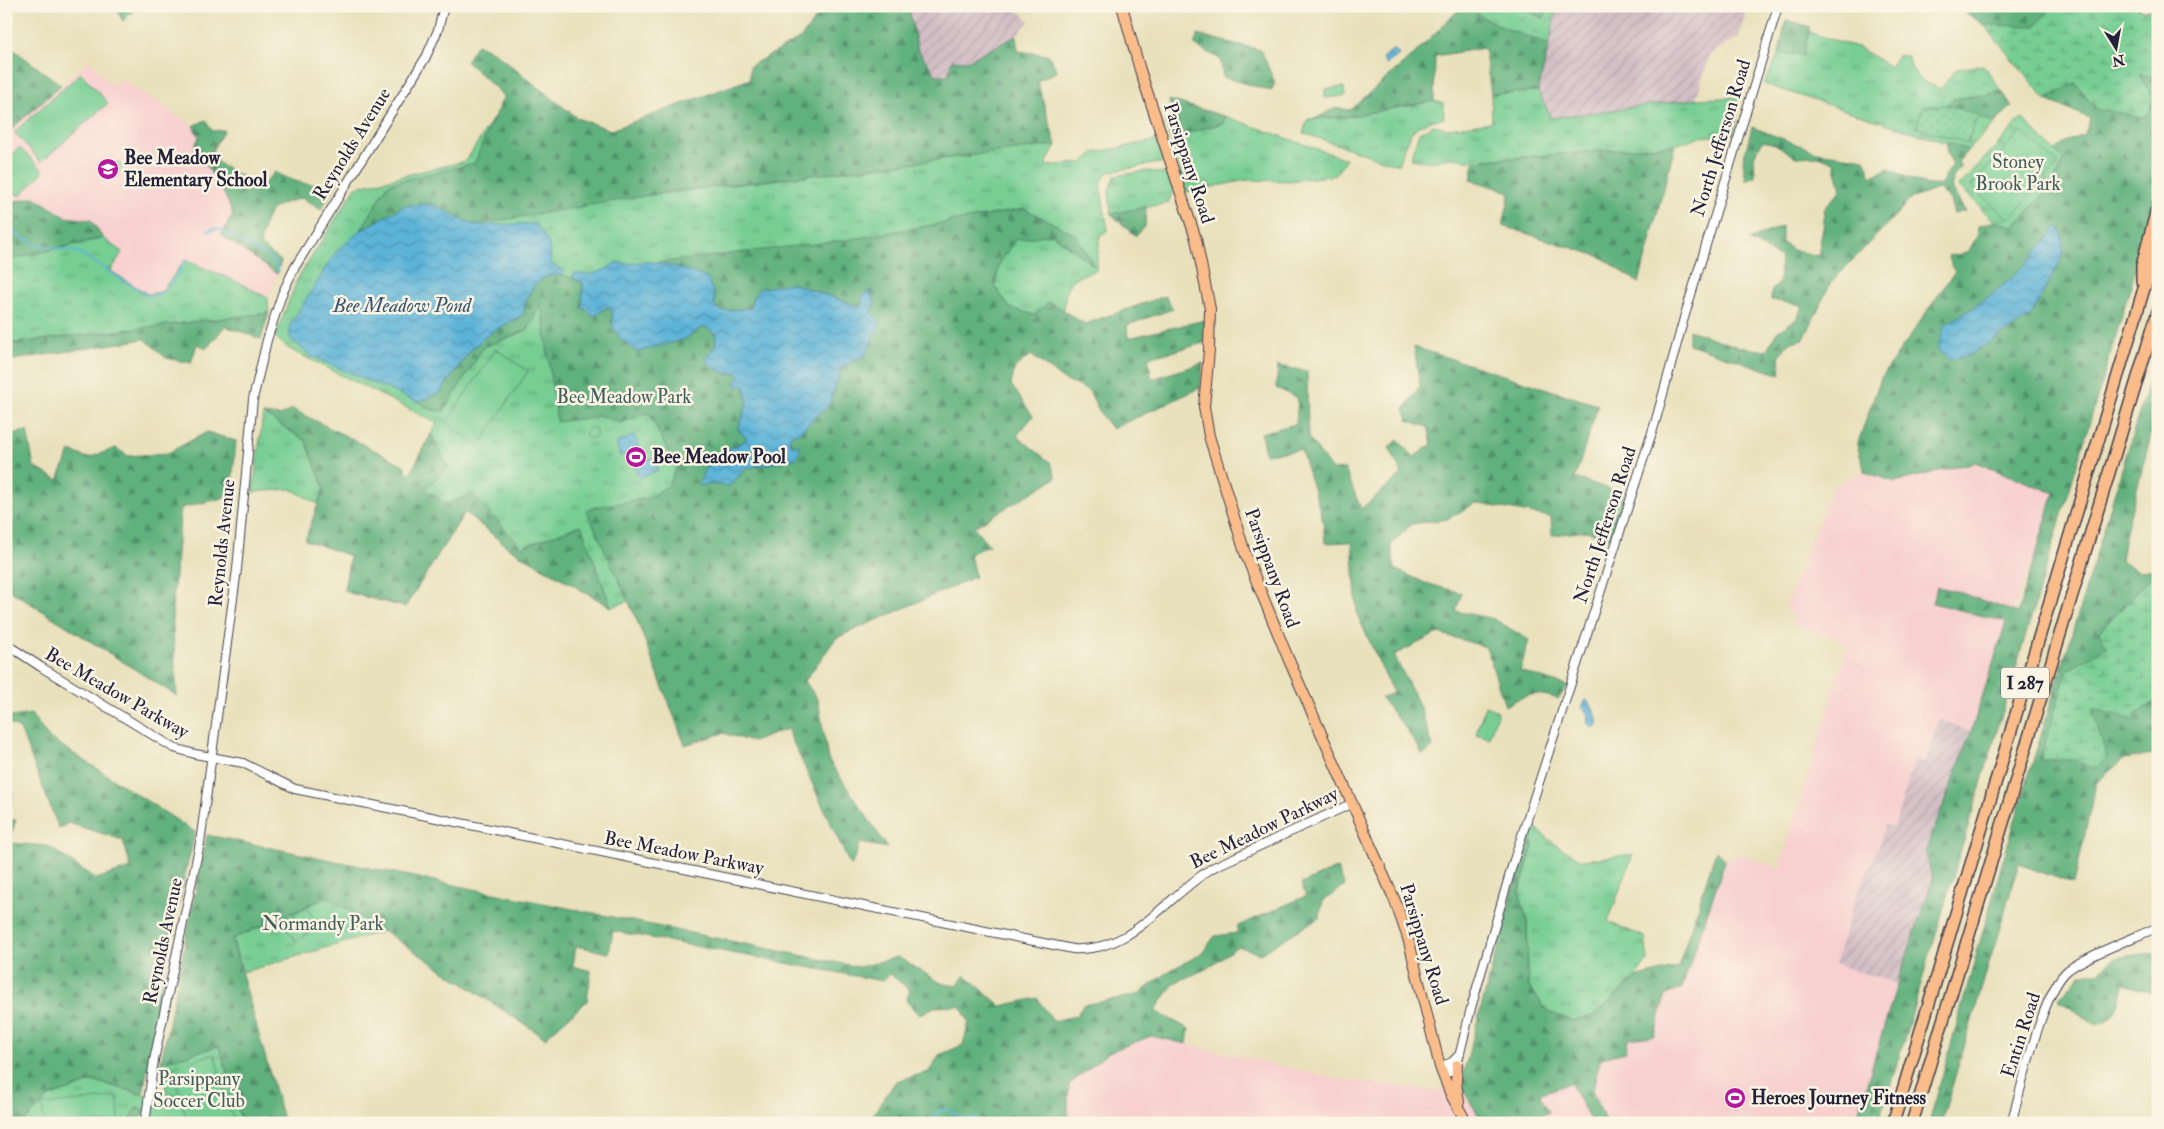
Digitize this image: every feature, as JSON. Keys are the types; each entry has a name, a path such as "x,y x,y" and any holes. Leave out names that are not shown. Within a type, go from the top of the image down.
{"highway":[{"path":"2142,290 2142,266 2158,205"},
{"name":"I 287","path":"1893,1123 2158,242"},
{"name":"I 287","path":"1912,1123 2158,311"}],"main road":[{"name":"Parsippany Road","path":"1122,6 1140,70 1196,239 1207,291 1211,323 1204,407 1209,436 1245,553 1265,604 1385,874 1408,938 1441,1070 1451,1095 1465,1120"},
{"path":"1457,1065 1456,1089 1465,1120"}],"street":[{"name":"Reynolds Avenue","path":"145,1123 154,1060 200,843 237,569 253,399 273,320 286,284 295,267 426,57 438,30 444,6"},
{"name":"North Jefferson Road","path":"1457,1065 1513,863 1655,423 1694,284 1778,6"},
{"name":"Bee Meadow Parkway","path":"6,644 174,748 243,763 288,787 302,791 684,868 1051,945 1084,950 1102,947 1129,935 1198,876 1214,867 1353,803"},
{"name":"Entin Road","path":"2011,1123 2045,1008 2058,981 2067,971 2083,962 2158,927"},
{"path":"1441,1070 1460,1054"},
{"path":"1441,1070 1450,1072 1457,1065"}],"shaded area":[{"path":"908,6 1014,6 1029,21 1016,36 967,61 952,60 948,75 936,75 918,50"},
{"path":"1557,6 1747,6 1739,37 1710,54 1696,99 1551,118 1538,91"},
{"name":"Bee Meadow Elementary School","path":"90,60 107,82 113,85 123,80 193,126 199,137 195,148 223,191 233,214 221,235 277,274 268,298 240,283 166,287 160,292 148,294 111,271 121,251 33,195 18,200 6,201 6,135"},
{"path":"1975,462 2054,493 2038,549 2009,620 1971,732 1925,853 1933,878 1897,984 1855,1123 1606,1123 1592,1091 1601,1057 1626,1052 1628,1039 1655,1036 1665,995 1682,988 1725,861 1737,854 1779,868 1848,644 1794,624 1786,605 1833,485 1865,472 1895,482"},
{"path":"1939,719 1971,732 1925,853 1933,878 1897,984 1835,964 1855,899 1878,848 1885,825 1894,827 1915,759 1925,762"},
{"path":"1151,1036 1338,1079 1430,1090 1461,1089 1483,1123 1071,1123 1068,1112 1069,1085 1108,1053"},
{"path":"1570,1083 1592,1123 1531,1123 1549,1112 1539,1094"}],"green space":[{"path":"114,6 138,6 123,21"},
{"path":"848,6 908,6 918,50 936,75 948,75 952,60 967,61 1016,36 1018,51 1048,55 1058,71 1037,81 1056,145 662,193 473,225 432,204 407,205 361,230 388,184 475,163 504,96 466,61 477,44 495,53 577,118 611,130 750,79 750,66 801,38 819,14"},
{"path":"1458,6 1469,6 1476,13 1495,24 1549,45 1538,91 1491,94 1484,48 1435,56 1434,101 1345,117 1315,119 1335,108 1350,110 1412,56 1458,10"},
{"path":"1469,6 1516,6 1543,18 1548,6 1557,6 1549,45 1495,24 1476,13"},
{"path":"1516,6 1548,6 1544,18"},
{"path":"1956,6 2052,6 2036,26 1984,25"},
{"path":"2052,6 2136,6 2144,11 2158,9 2158,76 2139,75 2154,97 2149,112 2144,117 2097,109 2075,83 2046,100 1984,25 2036,26"},
{"path":"1786,20 1810,27 1803,55 1779,53"},
{"path":"1808,32 1860,48 1890,67 1898,55 1907,56 1912,69 1919,78 1941,89 1956,69 1983,65 2001,90 1988,95 1952,99 1947,105 1922,107 1967,143 1978,115 1995,123 1968,150 1764,84 1779,53 1803,55"},
{"path":"1198,35 1261,50 1275,83 1271,91 1223,77 1220,59 1194,45"},
{"path":"6,44 61,85 6,134"},
{"path":"81,73 108,103 41,162 14,132"},
{"path":"2138,75 2158,76 2158,189 2141,252 1879,1123 1855,1123 1897,984 1933,879 1925,853 1971,732 2006,622 1933,603 1937,587 1953,590 2018,613 2054,493 1975,462 1895,482 1865,472 1857,445 1881,378 1955,271 1948,256 1967,253 1977,237 1979,226 1994,221 2014,227 2043,196 2060,170 2064,160 2055,151 2067,141 2085,135 2090,118 2046,100 2075,83 2097,109","holes":["2056,227 2030,317 1944,325 1960,316 2006,283 2033,257"]},
{"path":"1344,87 1345,96 1325,98 1325,89"},
{"path":"2001,90 2012,106 1995,123 1947,105 1952,99 1988,95"},
{"path":"1538,91 1551,118 1696,99 1740,97 1734,134 1698,137 1675,145 1474,161 1450,158 1432,162 1410,159 1419,133 1433,125 1448,128 1492,122 1491,94"},
{"name":"Bee Meadow Park","path":"509,93 659,194 1056,145 1045,166 1082,163 1094,153 1157,140 1164,162 1108,172 1100,183 1108,230 1100,236 1096,270 1079,276 1070,283 1066,293 1064,311 1049,302 1034,315 1010,308 995,287 999,264 1015,239 1052,234 1093,264 1025,209 847,240 787,545 611,607 509,548 465,512 405,607 349,593 437,423 289,349 275,337 297,280 356,187 466,161"},
{"path":"1169,100 1224,116 1223,123 1170,138 1165,121 1172,116"},
{"path":"1434,101 1443,103 1444,118 1423,124 1412,132 1398,165 1303,133 1308,119 1345,117"},
{"path":"1947,105 1978,115 1967,143 1916,127 1923,107"},
{"path":"1224,116 1346,159 1335,175 1290,181 1247,180 1186,192 1170,138 1223,123"},
{"name":"Stoney Brook Park","path":"2022,118 2064,160 2049,188 2014,227 1994,221 1959,186"},
{"path":"206,120 212,131 224,130 212,151 218,163 261,187 275,172 306,184 338,181 321,209 302,198 282,204 270,212 260,245 281,261 277,274 221,235 233,214 223,191 194,148 199,137 193,126"},
{"path":"1752,127 1817,152 1865,159 1871,177 1888,168 1927,185 1940,185 1953,164 1947,154 1947,142 1968,150 1958,162 1961,168 1954,175 1951,187 1965,211 1954,214 1950,200 1939,189 1912,198 1830,284 1804,339 1788,343 1779,358 1781,375 1689,344 1689,330 1739,347 1766,351 1777,332 1798,318 1802,305 1771,300 1772,289 1779,283 1781,258 1749,240 1782,226 1782,242 1792,250 1819,256 1824,221 1823,209 1841,190 1834,162 1818,156 1796,157 1775,144 1763,141 1754,156 1755,176 1746,180 1743,161"},
{"name":"Stoney Brook Park","path":"2021,131 2058,164 2009,219 1971,186"},
{"path":"1675,145 1639,283 1601,257 1503,226 1510,192 1471,180 1474,161"},
{"path":"19,147 44,171 21,195 17,195 6,185 6,161"},
{"path":"117,162 123,166 115,178 109,174"},
{"path":"1147,171 1169,174 1173,191 1168,203 1111,214 1109,190 1115,176"},
{"path":"34,197 66,217 91,220 103,238 6,260 6,207 11,202"},
{"path":"1146,207 1145,227 1136,236 1111,214"},
{"path":"1025,209 1076,235 1094,266 1052,234 1015,240 999,264 995,287 1010,308 1034,315 1049,302 1085,324 1165,296 1173,309 1127,325 1128,338 1205,320 1204,343 1148,358 1152,379 1203,363 1200,388 1112,429 1102,416 1089,391 1064,380 1031,355 1015,367 1011,385 1033,416 1017,436 1051,463 1056,478 974,527 989,545 970,554 975,577 836,638 805,681 818,700 828,759 888,848 860,843 851,867 787,729 753,742 723,733 685,745 636,618 586,509 648,498 669,485 676,468 649,413 620,423 600,416 557,422 541,303 528,330 484,347 444,411 433,410 418,402 440,393 469,352 492,332 524,314 526,301 538,281 549,274 563,275 583,283 582,307 595,316 606,307 613,309 611,323 685,339 701,328 707,327 716,335 715,346 726,374 737,373 740,377 737,386 744,385 748,401 738,429 748,439 716,456 699,485 729,486 746,468 795,459 789,436 798,433 829,405 842,367 864,357 862,307 791,283 753,297 751,308 722,311 714,306 714,294 682,269 654,263 847,240"},
{"path":"103,238 122,252 111,271 148,294 161,292 185,260 240,283 268,298 269,313 6,344 6,260"},
{"path":"269,313 261,339 225,326 207,348 197,344 191,363 166,358 145,339 13,360 6,365 6,344"},
{"path":"1414,347 1598,405 1575,478 1625,494 1612,539 1587,531 1552,535 1551,517 1475,503 1448,519 1412,524 1391,545 1395,569 1425,583 1462,593 1456,611 1494,619 1529,640 1520,671 1568,686 1558,699 1543,695 1531,695 1505,706 1486,647 1438,633 1394,655 1421,709 1433,747 1423,755 1406,729 1381,698 1393,693 1357,614 1352,542 1325,543 1323,520 1301,450 1265,454 1261,433 1296,424 1298,398 1276,388 1278,366 1307,371 1308,437 1332,470 1345,469 1361,509 1402,474 1389,447 1398,440 1414,457 1432,444 1428,427 1408,420 1404,409 1420,386"},
{"path":"496,349 528,371 479,445 446,423"},
{"path":"2158,351 2158,408 2125,535 2121,561 2139,571 2158,570 2099,632 2107,647 2067,671 2041,760 2107,759 2092,707 2129,719 2158,699 2158,753 2124,759 2096,783 2074,884 2019,864 1941,1123 1929,1123 2003,860"},
{"path":"292,409 404,465 409,476 431,434 448,467 425,489 447,504 472,494 522,547 581,525 611,607 509,548 465,512 405,607 344,590 350,556 305,540 324,488 306,441 263,414 280,416"},
{"path":"263,414 307,441 324,488 318,504 291,489 253,492"},
{"path":"589,428 593,428 596,433 595,437 589,438 586,435 586,431"},
{"path":"27,431 34,467 58,480 70,451 88,458 116,448 128,456 168,453 207,432 236,441 231,496 181,508 172,611 177,696 6,588 6,435"},
{"path":"2158,570 2158,699 2129,719 2092,708 2107,759 2094,769 2076,760 2040,760 2067,671 2107,647 2099,632"},
{"path":"1485,706 1498,711 1489,738 1476,734"},
{"path":"6,710 11,717 31,714 48,737 195,832 170,940 143,1094 94,1081 48,1097 23,1123 6,1123 6,819 16,820 8,843 48,846 96,879 131,868 123,840 68,823 59,829 20,729 6,722"},
{"path":"1531,825 1559,847 1582,860 1633,854 1608,922 1645,937 1648,960 1635,978 1595,1015 1573,1021 1548,1012 1528,985 1527,921 1519,892 1533,846"},
{"path":"1531,825 1533,846 1519,892 1527,921 1528,985 1548,1012 1573,1021 1595,1015 1635,978 1678,967 1716,851 1725,861 1682,988 1665,996 1655,1036 1628,1039 1626,1052 1601,1058 1592,1091 1606,1123 1592,1123 1570,1083 1539,1094 1549,1112 1537,1119 1529,1122 1515,1120 1511,1123 1483,1123 1460,1085"},
{"path":"207,835 859,967 898,957 941,983 956,986 965,975 1001,1006 1037,998 1053,1021 1076,1016 1083,1005 1137,995 1171,970 1201,954 1215,936 1237,933 1238,926 1306,896 1301,884 1337,868 1345,886 1323,901 1320,917 1260,954 1238,946 1206,969 1174,983 1155,1011 1189,1029 1187,1044 1151,1036 1107,1053 1069,1085 1068,1112 1071,1123 867,1123 896,1081 929,1072 939,1055 963,1045 969,1022 960,1006 934,1007 919,1015 906,1001 910,990 890,974 882,981 613,931 609,953 576,946 573,966 591,971 587,1001 545,1038 384,931 327,897 232,939 284,1123 242,1123 219,1046 161,1062"},
{"name":"Normandy Park","path":"327,897 384,931 243,972 232,939"},
{"path":"306,908 320,926 307,934 293,914"},
{"path":"291,913 306,935 296,942 281,920"},
{"path":"2158,952 2158,995 2125,984 2113,1015 2104,1023 2097,1025 2058,1000 2081,974 2097,974 2114,958"},
{"name":"Parsippany Soccer Club","path":"219,1046 242,1123 152,1123 136,1108 129,1123 23,1123 48,1097 94,1081 168,1101 161,1062"},
{"name":"Parsippany Soccer Club","path":"214,1054 234,1123 188,1123 172,1067"},
{"path":"118,1097 119,1123 44,1123 42,1105"},
{"path":"136,1108 143,1109 142,1123 129,1123"}],"water":[{"path":"1394,49 1399,55 1386,65 1382,58"},
{"name":"Bee Meadow Pond","path":"432,204 473,225 536,224 549,244 551,264 564,271 562,276 547,276 540,280 530,292 524,314 492,332 469,352 440,393 418,402 311,356 290,338 290,325 335,253 361,230 406,205"},
{"path":"2056,227 2061,229 2064,254 2030,317 1968,356 1949,360 1938,350 1944,325 1991,295 2006,283 2033,257"},
{"path":"617,262 626,264 656,263 707,278 714,294 714,306 722,311 751,308 753,297 759,289 791,283 861,307 863,295 870,290 875,303 872,313 881,321 864,357 842,367 829,405 798,433 789,436 790,443 801,447 795,459 746,468 729,486 711,484 698,486 706,469 717,457 747,439 738,429 748,401 744,385 737,387 735,382 740,377 737,373 720,371 706,360 715,346 716,335 707,327 701,328 685,339 637,352 620,338 614,330 612,309 606,307 595,316 582,307 583,283 573,278 574,273 597,273"},
{"name":"Bee Meadow Pool","path":"634,435 645,461 653,458 658,470 639,478 628,453 620,456 616,443"},
{"path":"1586,699 1595,712 1598,724 1595,727 1591,727 1587,723 1589,715 1582,707"},
{"path":"6,766 13,796 10,807 6,811"}],"waterway":[{"path":"6,224 24,240 28,239 36,245 78,252 148,296 155,296 166,289 185,261"},
{"path":"208,231 219,229 273,260 279,271"},
{"path":"929,1123 938,1112 946,1109 964,1119 974,1119 985,1123"}],"place":[{"name":"Bee Meadow Elementary School","path":"108,169"},
{"name":"Bee Meadow Pool","path":"636,457"},
{"name":"Heroes Journey Fitness","path":"1735,1098"}]}
